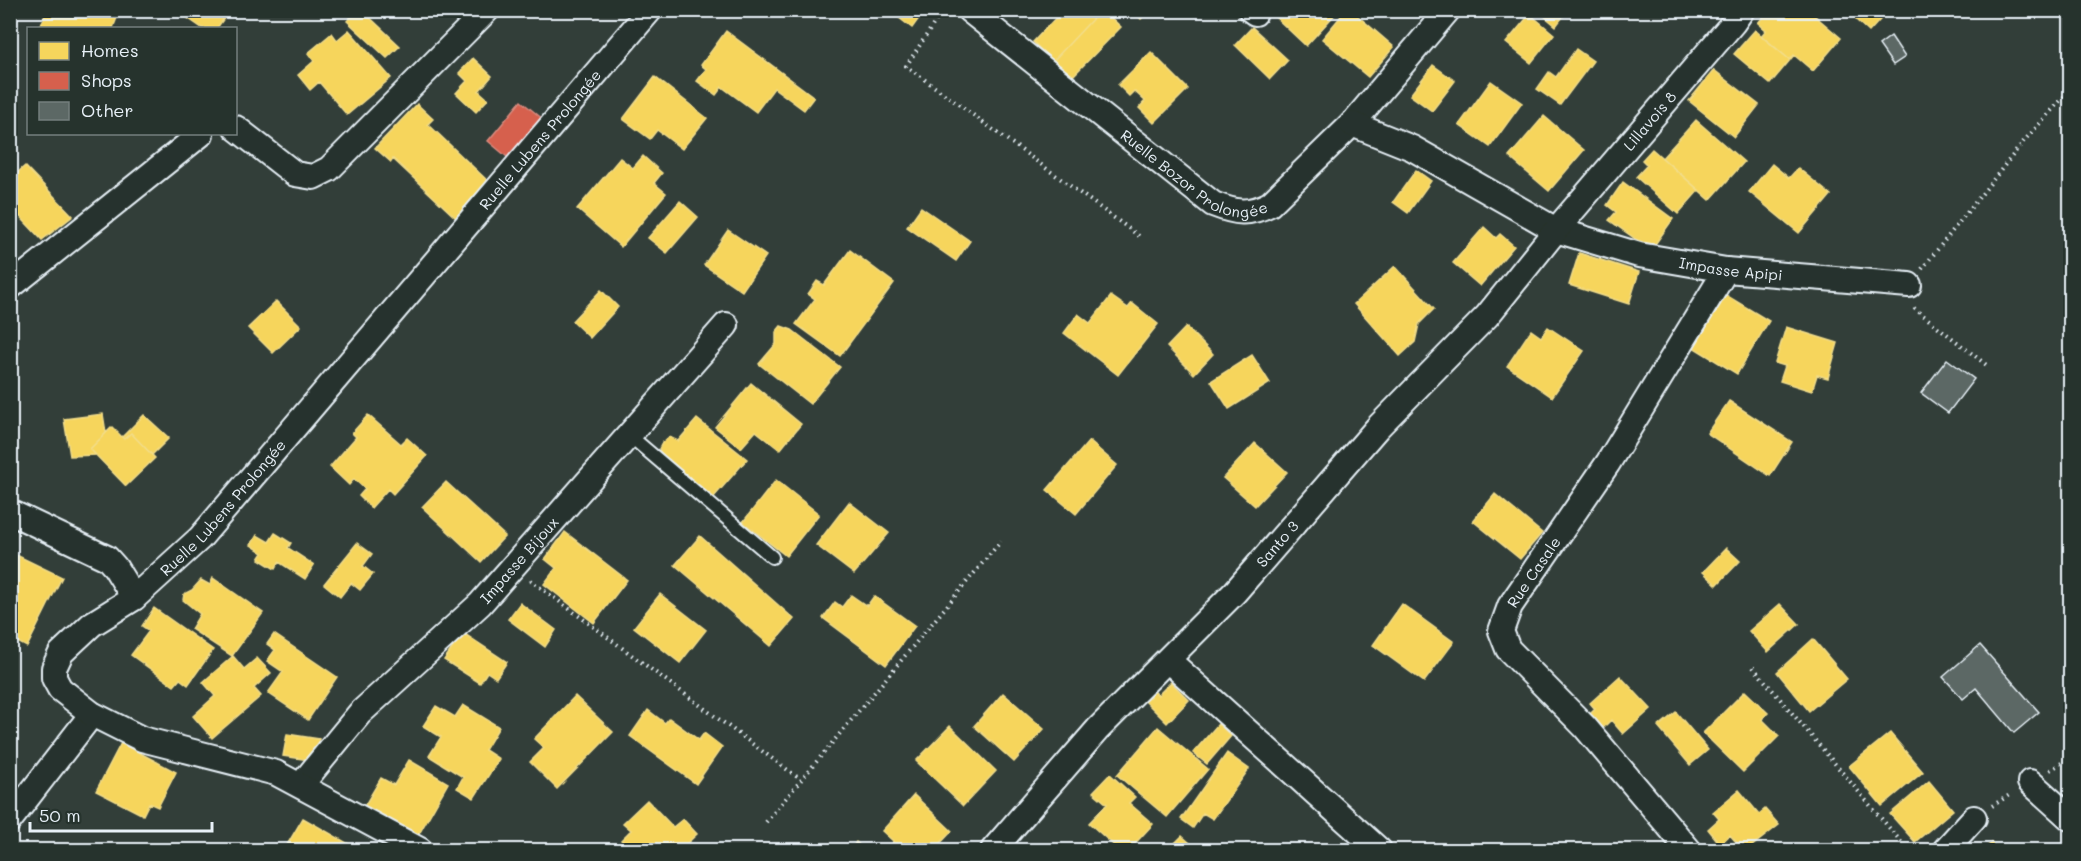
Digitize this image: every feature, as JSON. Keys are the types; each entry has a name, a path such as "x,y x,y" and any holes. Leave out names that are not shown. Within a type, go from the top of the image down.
{"street":[{"path":"237,129 295,174 313,177 330,169 487,10"},
{"name":"Ruelle Lubens Prolongée","path":"420,850 276,772 142,739 92,714 60,689 54,678 54,668 61,653 92,624 134,598 200,538 650,10"},
{"name":"Ruelle Bozor Prolongée","path":"969,10 1214,204 1233,212 1255,211 1270,204 1352,124 1448,10"},
{"name":"Lillavois 8","path":"1556,230 1742,10"},
{"name":"Impasse Apipi","path":"1352,124 1412,148 1556,230 1639,255 1726,270 1909,285"},
{"path":"10,287 200,135"},
{"name":"Santo 3","path":"993,850 1098,729 1235,592 1378,427 1487,316 1556,230"},
{"name":"Rue Casale","path":"1689,850 1585,727 1508,649 1501,631 1510,606 1608,463 1726,270"},
{"name":"Impasse Bijoux","path":"301,785 360,712 480,604 726,325"},
{"path":"10,512 106,558 115,567 134,598"},
{"path":"1168,660 1379,850"},
{"path":"10,820 92,714"},
{"path":"2030,782 2070,818"},
{"path":"1945,850 1974,818"}],"lane":[{"path":"629,435 772,558"}],"path":[{"path":"943,10 906,66 1139,236"},
{"path":"1989,367 1908,304 1909,285 2024,141 2070,90"},
{"path":"766,822 1001,541"},
{"path":"512,567 800,779"},
{"path":"1753,667 1908,850"}],"building: Homes":[{"path":"47,10 120,10 113,27 40,27"},
{"path":"176,10 230,10 218,27 201,27"},
{"path":"357,10 362,10 400,46 387,58 347,21"},
{"path":"889,10 925,10 912,28"},
{"path":"1063,10 1101,10 1053,61 1033,42"},
{"path":"1101,10 1121,27 1071,78 1053,61"},
{"path":"1132,10 1150,10 1141,19"},
{"path":"1275,10 1339,10 1306,46 1272,14"},
{"path":"1346,10 1351,10 1394,47 1368,77 1322,39"},
{"path":"1537,10 1568,10 1556,26"},
{"path":"1769,10 1808,10 1841,38 1813,71 1794,55 1790,60 1761,36 1766,30 1758,23"},
{"path":"1865,10 1889,10 1869,32 1856,20"},
{"path":"1530,14 1554,34 1531,63 1506,43"},
{"path":"1252,27 1288,60 1270,79 1235,45"},
{"path":"349,30 391,78 347,115 319,82 310,90 298,75 314,61 308,53 332,33 337,40"},
{"path":"1755,30 1790,60 1770,84 1734,54"},
{"path":"726,31 814,97 804,110 774,88 756,112 722,87 716,95 697,81 706,69 701,65"},
{"path":"1576,49 1593,61 1560,105 1537,89 1549,72 1556,77"},
{"path":"1151,52 1188,89 1154,123 1139,108 1145,101 1134,91 1129,96 1118,85"},
{"path":"473,58 492,76 479,91 488,99 476,112 456,93 467,81 459,73"},
{"path":"1433,65 1455,81 1432,111 1410,95"},
{"path":"1714,70 1759,105 1734,137 1689,101"},
{"path":"655,77 707,118 682,149 657,130 650,139 623,119"},
{"path":"1491,81 1522,103 1490,147 1459,125"},
{"path":"417,104 433,119 428,124 491,184 457,219 393,159 391,162 375,148"},
{"path":"1544,116 1584,150 1549,191 1509,157"},
{"path":"1696,120 1744,162 1710,200 1662,158"},
{"path":"1652,149 1699,190 1678,214 1636,177 1647,165 1642,160"},
{"path":"643,156 662,173 654,183 666,193 621,247 577,209 620,158 633,168"},
{"path":"1772,164 1789,178 1798,168 1831,195 1799,233 1749,192"},
{"path":"25,166 73,216 42,240 10,206 10,179"},
{"path":"1416,170 1431,181 1408,213 1393,202"},
{"path":"1623,182 1673,219 1651,250 1609,220 1616,212 1607,205"},
{"path":"680,201 698,217 667,253 648,238"},
{"path":"921,207 970,241 956,261 907,227"},
{"path":"1484,227 1496,238 1500,234 1514,246 1480,286 1453,263"},
{"path":"728,230 766,256 742,291 704,265"},
{"path":"850,250 894,283 840,356 796,324 815,299 808,294 817,281 824,285"},
{"path":"1579,253 1639,272 1629,304 1569,285"},
{"path":"1395,266 1434,309 1419,324 1415,342 1400,356 1354,304"},
{"path":"601,290 618,307 590,338 572,321"},
{"path":"1724,294 1769,321 1737,374 1693,347"},
{"path":"1111,296 1128,308 1132,303 1158,324 1118,375 1064,333 1078,314 1090,323"},
{"path":"276,301 301,326 273,353 248,328"},
{"path":"781,326 792,330 840,367 810,404 759,364 776,344 776,332"},
{"path":"1186,327 1213,354 1194,374 1167,347"},
{"path":"1548,327 1584,351 1552,397 1507,366 1531,330 1541,337"},
{"path":"1786,327 1838,343 1828,378 1817,375 1812,391 1780,381 1785,366 1775,363"},
{"path":"1252,355 1270,383 1229,409 1211,381"},
{"path":"751,383 801,424 780,450 756,431 741,448 715,427"},
{"path":"1729,401 1792,442 1770,476 1707,433"},
{"path":"103,414 106,433 90,449 96,455 70,456 64,419"},
{"path":"144,415 169,438 152,455 131,433 124,439 122,437"},
{"path":"368,415 401,444 407,438 427,456 393,494 388,489 371,508 359,496 365,489 354,479 349,485 330,467 356,437 352,433"},
{"path":"697,419 747,459 713,498 663,457 659,449 669,437 678,441"},
{"path":"112,427 124,439 131,433 155,458 126,486 90,449"},
{"path":"1089,441 1117,465 1076,514 1047,490"},
{"path":"1255,443 1287,472 1255,506 1223,478"},
{"path":"776,480 819,514 786,556 743,522"},
{"path":"446,482 505,536 481,562 422,507"},
{"path":"1495,494 1542,533 1520,559 1473,521"},
{"path":"849,502 889,533 854,574 816,545"},
{"path":"565,532 627,580 594,623 544,584 556,568 545,559"},
{"path":"275,533 291,543 288,548 314,565 305,579 279,562 275,569 259,559 263,553 251,545 257,535 269,542"},
{"path":"700,536 794,619 771,646 675,565"},
{"path":"357,543 372,554 363,566 373,574 360,590 351,583 340,597 324,584"},
{"path":"1726,548 1740,561 1717,585 1703,572"},
{"path":"10,552 62,577 27,647 10,638"},
{"path":"213,578 263,613 232,656 191,629 200,614 183,600 184,594 192,590 201,580 210,585"},
{"path":"660,594 706,630 680,663 634,627"},
{"path":"851,595 867,606 874,596 915,626 886,665 823,618 835,602 842,607"},
{"path":"520,603 556,630 545,647 508,619"},
{"path":"1402,604 1454,642 1424,682 1373,645"},
{"path":"1780,604 1799,624 1768,652 1749,631"},
{"path":"154,608 213,650 188,685 180,679 174,686 131,655 149,631 142,626"},
{"path":"463,633 507,662 496,678 487,672 480,683 444,660"},
{"path":"274,634 337,677 308,720 268,693 283,672 267,661 275,650 267,644"},
{"path":"1813,639 1847,679 1809,711 1777,672"},
{"path":"233,656 244,669 257,658 271,673 254,688 261,696 212,738 193,716 215,696 203,682"},
{"path":"1620,676 1651,709 1623,734 1611,720 1602,729 1589,715 1595,709 1590,703"},
{"path":"1171,682 1189,700 1167,723 1143,699 1153,690 1158,695"},
{"path":"1745,691 1768,713 1762,719 1779,736 1743,772 1703,733"},
{"path":"1003,693 1044,729 1014,762 974,726"},
{"path":"575,696 613,732 557,789 530,762 544,748 534,739"},
{"path":"463,705 499,727 485,750 499,759 474,798 457,788 463,777 429,756 441,737 423,726 436,706 455,717"},
{"path":"648,710 665,723 669,718 699,740 704,733 722,747 696,784 630,736"},
{"path":"1676,712 1708,750 1690,765 1658,727"},
{"path":"1218,724 1231,736 1207,764 1193,753"},
{"path":"950,726 996,771 963,806 916,761"},
{"path":"1158,727 1208,769 1167,817 1117,775"},
{"path":"1890,733 1923,772 1882,806 1849,766"},
{"path":"287,734 319,739 316,761 283,756"},
{"path":"121,743 176,772 158,807 149,803 143,815 96,791"},
{"path":"1227,753 1249,769 1213,819 1203,813 1193,828 1181,819"},
{"path":"409,760 448,783 415,841 362,810 381,778 394,785"},
{"path":"1110,774 1135,797 1129,803 1153,824 1129,850 1119,850 1089,823 1107,804 1093,792"},
{"path":"1929,781 1953,810 1915,842 1890,814"},
{"path":"1739,790 1759,814 1765,809 1779,825 1747,850 1743,850 1730,835 1720,844 1708,829 1719,819 1713,812"},
{"path":"914,795 952,831 934,850 891,850 893,841 882,831"},
{"path":"647,800 673,827 683,819 697,834 680,850 632,850 621,840 631,830 623,823"},
{"path":"303,818 359,850 284,850"},
{"path":"1182,836 1197,849 1178,850 1173,845"},
{"path":"856,842 866,850 850,850"},
{"path":"1992,843 1998,850 1982,850"}],"building: Shops":[{"path":"521,101 544,120 512,161 488,141"}],"building: Other":[{"path":"1891,36 1905,57 1893,65 1879,45"},
{"path":"1947,359 1974,379 1948,413 1921,393"},
{"path":"1980,645 2039,712 2014,733 1976,688 1963,699 1943,677"}]}
